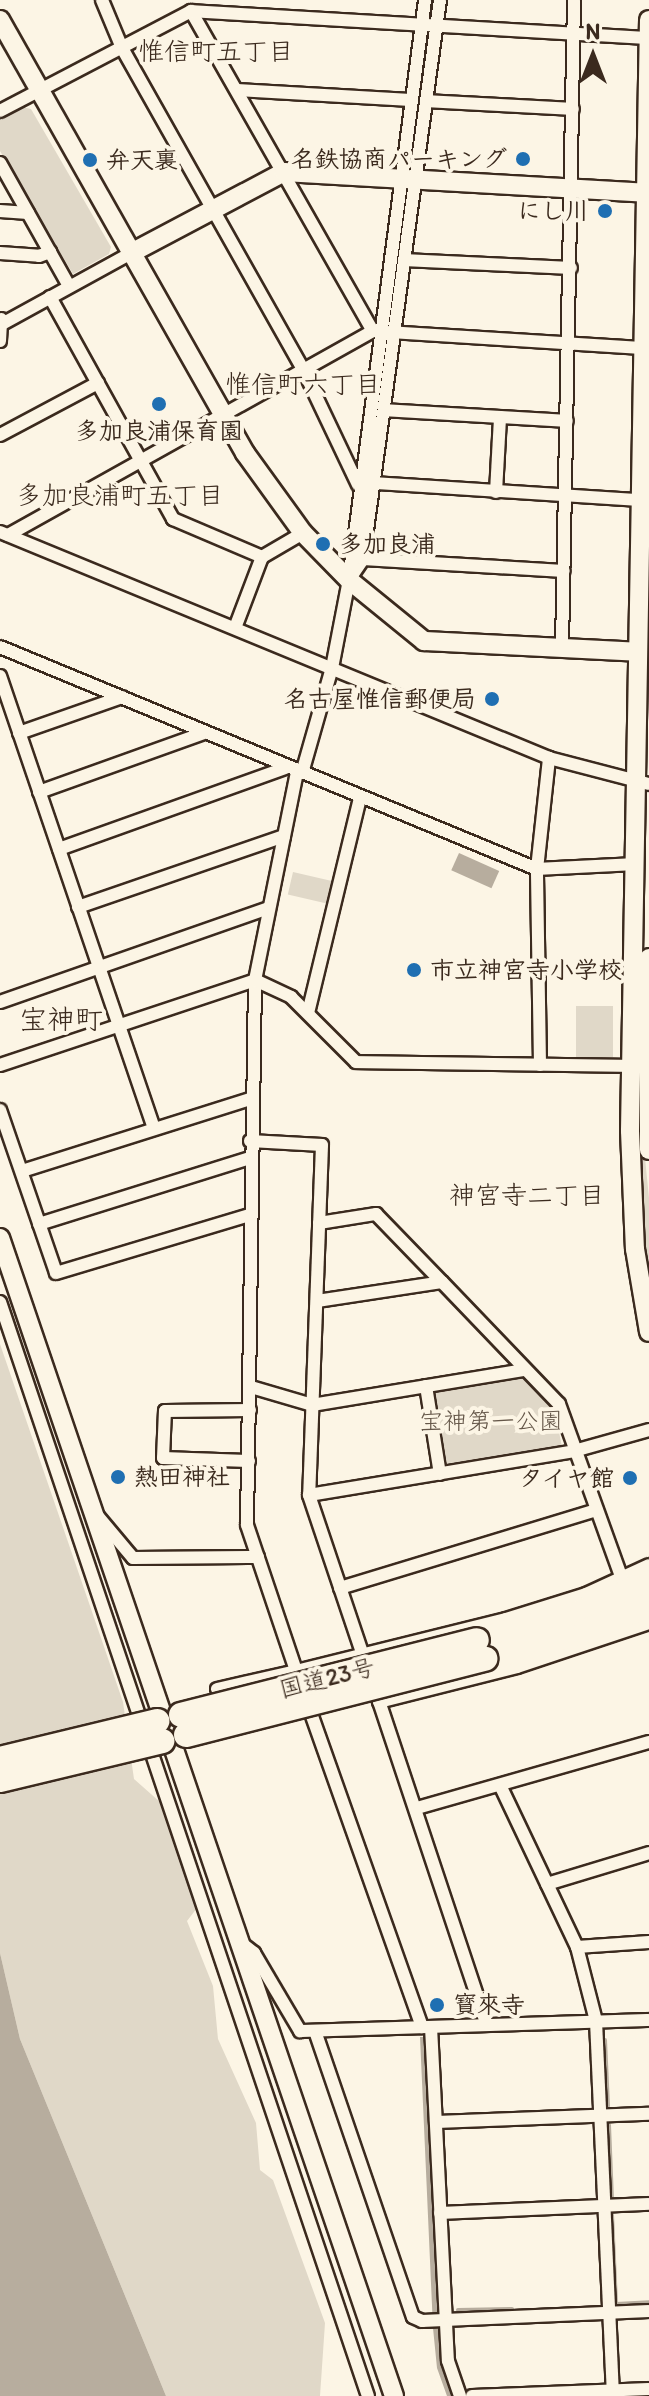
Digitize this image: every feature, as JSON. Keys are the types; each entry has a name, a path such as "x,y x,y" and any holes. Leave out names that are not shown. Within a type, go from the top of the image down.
{"highway":[{"name":"国道23号","path":"481,1649 582,1612 649,1582"},
{"name":"国道23号","path":"0,1780 170,1728 481,1649 648,1621"},
{"name":"国道23号","path":"0,1759 170,1728"}],"street":[{"path":"102,0 122,48 303,369 358,485"},
{"path":"425,0 429,24 426,101 408,178 358,485 349,580 332,668 295,771 255,980 249,1215 255,1223 247,1525 296,1671 427,2027 436,2122 440,2320 448,2361 460,2396"},
{"path":"349,580 363,559 384,410 384,332 404,260 411,100 429,24 440,0"},
{"path":"562,648 574,0"},
{"path":"194,7 284,172 384,332"},
{"path":"0,111 40,94 194,7 649,38"},
{"path":"0,20 223,414 272,494 303,533 349,580 424,641 638,652"},
{"path":"649,20 638,652 643,782 635,864 630,1197 649,1332"},
{"path":"237,90 411,100"},
{"path":"426,101 573,109"},
{"path":"1,167 69,286"},
{"path":"0,341 1,320 284,172 648,192"},
{"path":"0,211 28,213"},
{"path":"0,253 39,256 50,252"},
{"path":"404,260 571,268"},
{"path":"50,297 173,519 262,557"},
{"path":"4,533 141,461 303,369 384,332 643,348"},
{"path":"0,435 98,383"},
{"path":"384,410 567,421"},
{"path":"496,492 500,417"},
{"path":"375,483 641,500"},
{"path":"4,533 549,758 643,782"},
{"path":"235,628 262,557 303,533"},
{"path":"363,559 564,571"},
{"path":"0,647 537,869 635,864"},
{"path":"0,676 154,1129"},
{"path":"19,733 122,697"},
{"path":"39,792 204,733"},
{"path":"540,1065 537,869 549,758"},
{"path":"59,849 295,771"},
{"path":"308,1013 360,798"},
{"path":"78,907 284,836"},
{"path":"0,1002 269,908"},
{"path":"648,1137 649,958"},
{"path":"0,1065 255,980 269,982 308,1013 356,1062 631,1066"},
{"path":"22,1171 251,1099"},
{"path":"0,1110 56,1273 249,1215"},
{"path":"250,1141 322,1145 309,1495 417,1808 487,2025"},
{"path":"39,1224 250,1158"},
{"path":"319,1223 376,1214 559,1404 622,1579"},
{"path":"0,1238 170,1728 237,1939 394,2396"},
{"path":"317,1301 442,1282"},
{"path":"0,1302 368,2396"},
{"path":"251,1387 312,1405 523,1370"},
{"path":"426,1386 440,1474"},
{"path":"249,1461 163,1458 165,1411 250,1410"},
{"path":"309,1495 574,1451 649,1430"},
{"path":"340,1588 596,1510"},
{"path":"94,1513 133,1558 258,1557"},
{"path":"217,1689 506,1619 622,1579 649,1565"},
{"path":"379,1702 517,1667 648,1621"},
{"path":"417,1808 649,1742"},
{"path":"500,1785 577,1947 596,2021 613,2390"},
{"path":"547,1884 649,1853"},
{"path":"237,1939 254,1953 300,2031 649,2020"},
{"path":"577,1947 649,1942"},
{"path":"315,2031 413,2317 440,2320 649,2311"},
{"path":"436,2122 649,2114"},
{"path":"440,2213 649,2204"},
{"path":"472,2396 649,2389"}],"green space":[{"path":"22,107 31,109 111,247 109,254 73,274 0,151 0,117"},
{"path":"293,872 333,881 328,904 288,894"},
{"path":"640,892 641,1118 649,1198 649,1302 638,1234"},
{"path":"576,1006 613,1006 613,1057 576,1057"},
{"path":"0,1344 123,1702 134,1779 160,1802 197,1908 187,1921 213,1986 218,2039 256,2123 260,2170 273,2180 325,2323 320,2396 166,2396 20,2039 0,1953"},
{"name":"宝神第一公園","path":"522,1377 555,1412 562,1447 443,1464 435,1392"}],"shaded area":[{"path":"459,853 499,871 491,888 451,870"},
{"path":"0,1953 20,2039 166,2396 0,2396"},
{"path":"420,2037 425,2037 441,2363 453,2396 447,2396 437,2368 433,2328"}],"waterway":[{"path":"605,2040 608,2106"},
{"path":"609,2125 612,2200"},
{"path":"612,2215 616,2304 649,2302"},
{"path":"458,2310 512,2309"}],"place":[{"name":"名鉄協商パーキング","path":"523,159"},
{"name":"弁天裏","path":"90,160"},
{"name":"にし川","path":"605,211"},
{"name":"多加良浦保育園","path":"159,404"},
{"name":"多加良浦","path":"323,544"},
{"name":"名古屋惟信郵便局","path":"492,699"},
{"name":"市立神宮寺小学校","path":"414,970"},
{"name":"熱田神社","path":"118,1477"},
{"name":"タイヤ館","path":"630,1478"},
{"name":"寳來寺","path":"437,2005"}],"district":[{"name":"惟信町五丁目","path":"216,52"},
{"name":"惟信町六丁目","path":"303,385"},
{"name":"多加良浦町五丁目","path":"120,496"},
{"name":"宝神町","path":"61,1019"},
{"name":"神宮寺二丁目","path":"527,1196"}]}
